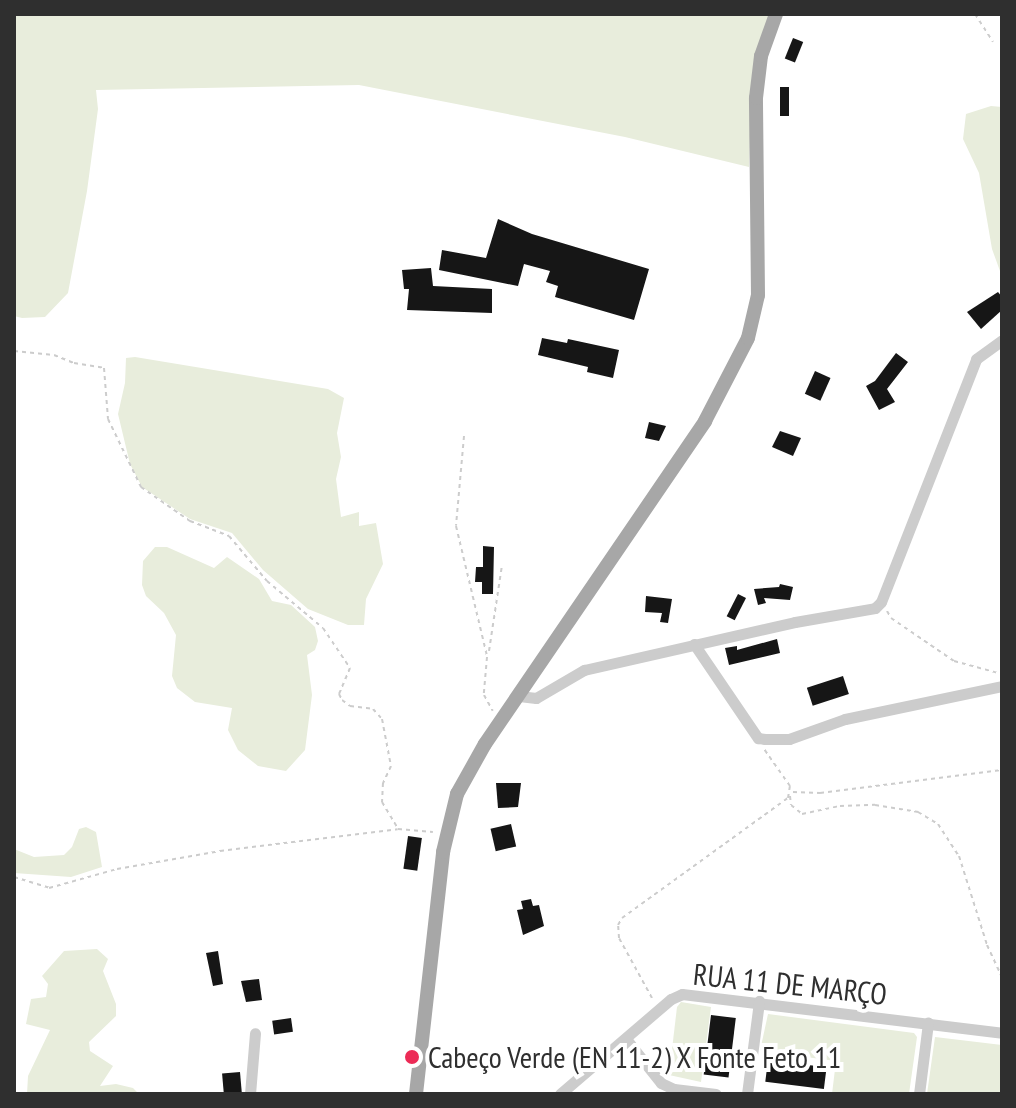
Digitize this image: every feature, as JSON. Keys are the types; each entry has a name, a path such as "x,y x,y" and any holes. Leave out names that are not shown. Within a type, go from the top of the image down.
{"main road":[{"path":"416,1094 446,835 457,794 504,718 705,421 748,338 758,295 756,98 761,56 776,14"}],"street":[{"path":"519,696 536,698 584,670 694,644 865,611 881,602 976,359 1002,340"},
{"path":"694,644 758,738 789,739 845,719 1002,686"},
{"name":"RUA 11 DE MARÇO","path":"560,1094 671,999 694,993 1002,1033"},
{"path":"747,1094 759,1001"},
{"path":"919,1094 928,1023"},
{"path":"250,1094 255,1033"},
{"path":"626,1039 661,1083 674,1089 716,1094"}],"path":[{"path":"975,14 993,42"},
{"path":"14,351 54,355 104,368 108,419 141,487 190,521 229,536 267,581 323,628 350,668 339,694 342,700 354,707 373,709 382,719 391,766 383,783 382,802 398,829"},
{"path":"464,436 456,526 487,656"},
{"path":"502,565 487,656 486,703 504,718"},
{"path":"881,602 891,618 954,661 1002,674"},
{"path":"758,738 791,793 791,805 802,814 826,808 875,805 918,812 938,824 959,856 987,945 1002,977"},
{"path":"658,1010 619,938 620,921 791,793 820,793 1002,770"},
{"path":"14,877 49,888 153,862 398,829 446,835"}],"green space":[{"path":"14,14 769,14 752,74 749,167 625,137 359,85 96,90 98,109 87,191 68,293 45,317 22,318 14,316"},
{"path":"991,106 1002,107 1000,271 992,249 979,173 963,139 966,114"},
{"path":"126,358 328,389 344,398 337,433 341,457 336,479 341,517 359,512 359,526 376,523 383,564 366,599 364,625 348,625 308,609 263,570 232,533 190,519 142,487 130,464 118,414 125,383"},
{"path":"155,547 167,547 214,568 227,557 259,579 272,601 291,605 315,627 318,641 315,650 307,655 312,695 305,750 286,771 258,766 238,750 228,730 232,708 195,702 177,688 172,676 176,635 164,613 146,596 142,585 143,561"},
{"path":"86,827 96,832 102,867 71,877 14,873 14,849 34,857 64,855 72,847 79,829"},
{"path":"97,949 108,959 103,971 116,1004 116,1016 89,1042 90,1051 113,1066 100,1086 116,1084 133,1088 139,1094 27,1094 28,1076 50,1030 26,1024 31,999 46,997 48,984 42,976 64,951"},
{"path":"681,1002 711,1007 701,1082 669,1075 677,1007"},
{"path":"768,1014 914,1033 917,1037 909,1094 832,1094 836,1061 760,1051"},
{"path":"935,1037 1002,1045 1002,1094 927,1094"}],"building":[{"path":"793,38 803,42 795,63 785,58"},
{"path":"780,87 789,87 789,116 780,116"},
{"path":"498,219 532,234 649,269 634,320 555,297 558,286 546,282 550,271 524,264 518,286 439,270 442,250 486,258"},
{"path":"431,268 433,286 492,289 492,313 407,310 409,289 404,289 402,270"},
{"path":"998,292 1002,297 1002,310 981,329 967,312"},
{"path":"542,338 567,343 568,339 619,350 613,378 587,372 588,367 538,355"},
{"path":"896,353 908,362 887,389 895,402 879,410 866,386 875,381"},
{"path":"815,371 831,378 820,401 805,394"},
{"path":"649,422 666,426 659,441 645,438"},
{"path":"780,431 801,438 793,456 772,447"},
{"path":"483,546 494,547 493,594 482,594 482,582 475,582 476,567 483,567"},
{"path":"780,584 793,587 790,600 764,598 766,603 758,605 754,589 779,587"},
{"path":"738,594 746,598 735,620 727,616"},
{"path":"646,596 672,599 668,623 660,622 662,613 645,612"},
{"path":"777,639 780,653 729,665 725,648 737,646 737,650"},
{"path":"843,676 849,694 813,706 807,688"},
{"path":"496,783 521,783 518,807 498,808"},
{"path":"511,824 516,846 496,851 491,829"},
{"path":"408,836 422,838 417,871 403,869"},
{"path":"531,899 533,906 539,905 544,926 523,935 517,910 523,909 521,901"},
{"path":"218,951 223,984 213,986 206,953"},
{"path":"259,979 262,1000 246,1002 241,981"},
{"path":"711,1015 736,1018 729,1078 704,1075"},
{"path":"291,1018 293,1032 274,1035 272,1021"},
{"path":"768,1060 827,1067 824,1089 765,1082"},
{"path":"240,1072 242,1094 224,1094 222,1074"}],"place":[{"name":"Cabeço Verde (EN 11-2) X Fonte Feto 11","path":"412,1057"}]}
